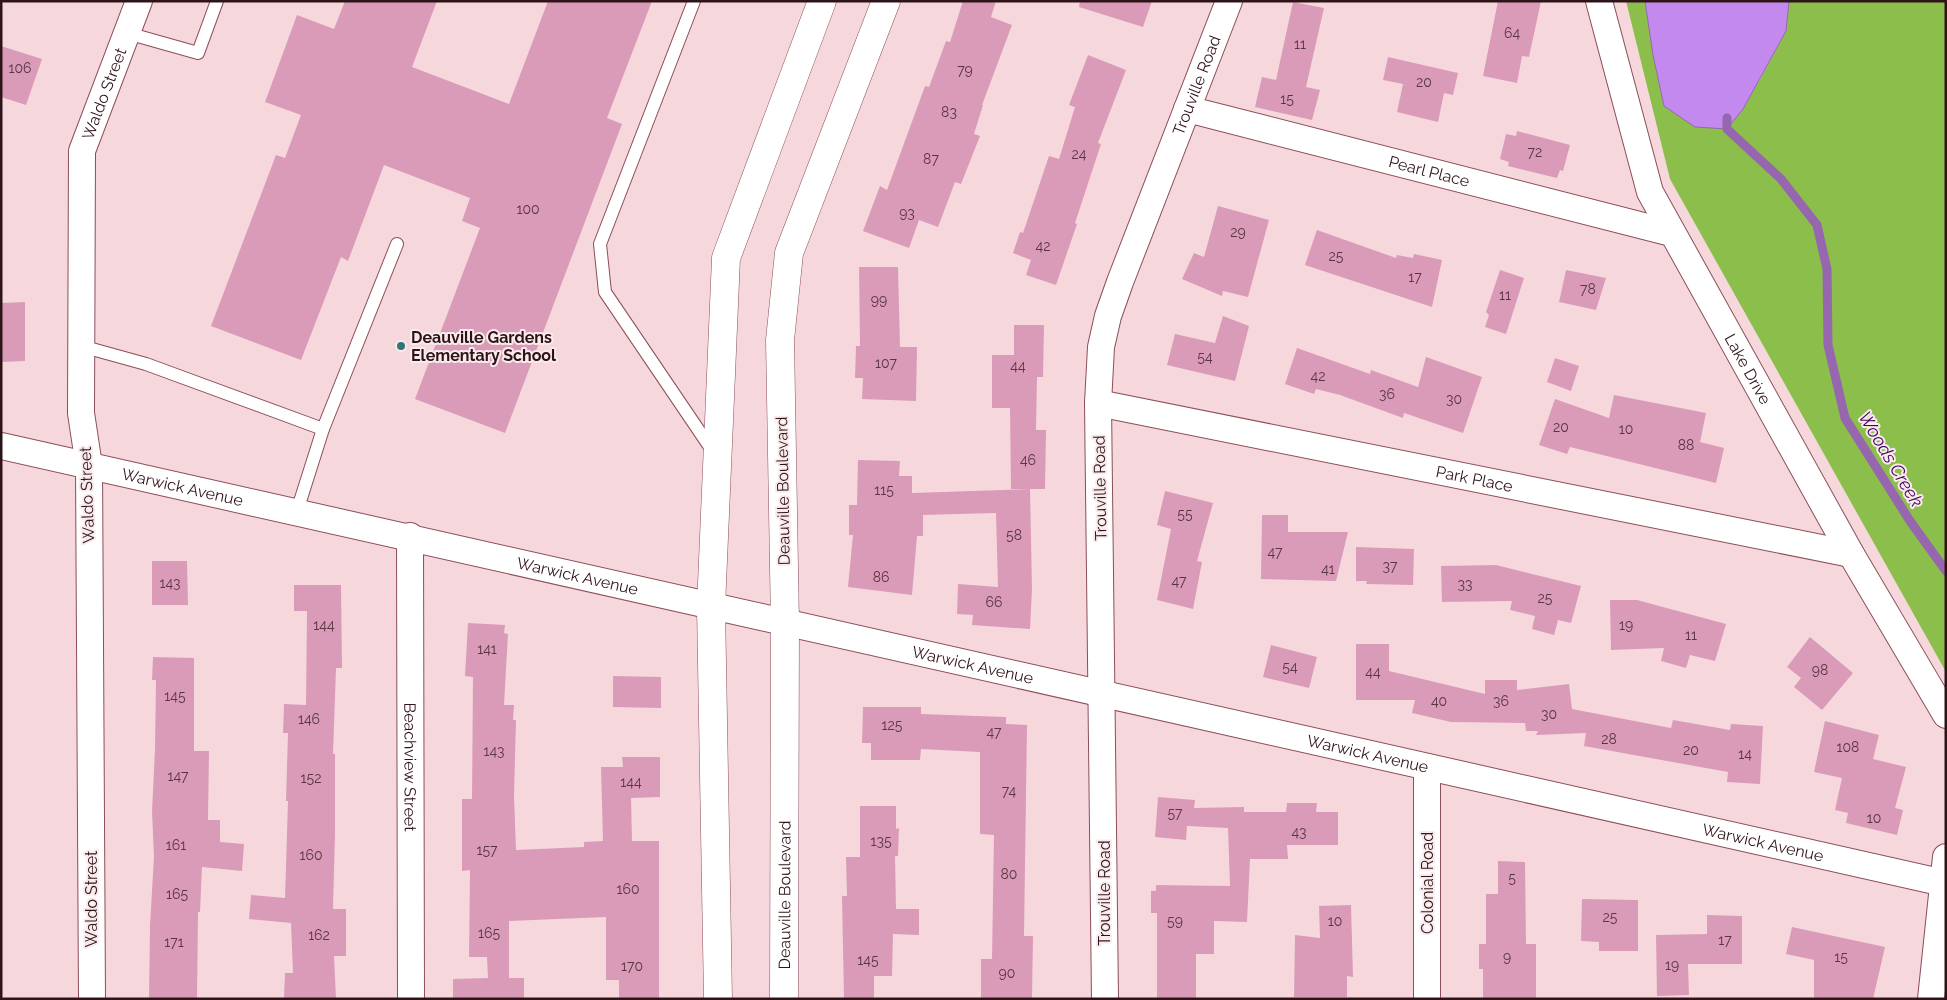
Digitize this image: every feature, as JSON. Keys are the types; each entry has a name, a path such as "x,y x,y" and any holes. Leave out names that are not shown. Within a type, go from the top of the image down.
{"street":[{"name":"Waldo Street","path":"92,999 89,466 81,413 82,151 139,1"},
{"path":"718,999 711,606 726,258 822,1"},
{"name":"Deauville Boulevard","path":"784,999 785,624 780,340 789,253 886,1"},
{"name":"Trouville Road","path":"1105,999 1103,696 1098,403 1101,347 1108,316 1229,1"},
{"name":"Lake Drive","path":"1599,1 1650,192 1671,233 1851,554 1946,715"},
{"name":"Pearl Place","path":"1187,109 1671,233"},
{"name":"Park Place","path":"1098,403 1851,554"},
{"name":"Warwick Avenue","path":"1,446 410,536 785,624 1944,884"},
{"name":"Beachview Street","path":"410,536 411,999"},
{"name":"Colonial Road","path":"1427,768 1427,999"},
{"path":"1931,999 1946,857"}],"lane":[{"path":"127,33 198,53 217,1"},
{"path":"694,1 600,244 605,292 716,457"},
{"path":"297,511 323,429 397,244"},
{"path":"81,346 146,364 323,429"}],"green space":[{"path":"1626,1 1645,1 1653,55 1664,106 1759,81 1786,31 1789,1 1946,1 1946,672 1670,179"}],"shaded area":[{"path":"1645,1 1789,1 1786,31 1743,109 1727,129 1695,127 1664,106 1653,55"}],"building":[{"path":"345,1 437,1 412,67 509,104 548,1 652,1 607,118 622,124 505,433 415,399 480,228 462,221 470,198 384,165 348,261 341,257 301,360 211,326 276,155 285,158 301,115 265,102 297,15 334,29"},
{"path":"963,1 996,1 991,17 1012,25 982,105 974,134 980,136 961,184 955,182 938,227 919,220 909,248 863,231 880,186 887,190 925,86 929,87 946,41 950,42"},
{"path":"1080,1 1152,1 1143,27 1079,7"},
{"path":"1498,1 1541,1 1529,57 1522,56 1517,83 1483,76"},
{"path":"1293,2 1324,8 1306,87 1320,90 1312,120 1255,107 1262,77 1276,80"},
{"path":"1,46 42,59 26,105 1,97"},
{"path":"1088,55 1126,70 1098,143 1101,144 1056,285 1026,275 1031,260 1013,253 1020,232 1023,233 1049,156 1059,159 1075,107 1069,105"},
{"path":"1388,57 1458,73 1453,95 1444,93 1438,122 1397,112 1403,84 1383,80"},
{"path":"1517,131 1570,145 1563,171 1560,170 1557,178 1508,166 1509,162 1500,159 1506,134 1516,136"},
{"path":"1218,206 1269,220 1248,297 1223,291 1222,296 1182,279 1194,253 1204,257"},
{"path":"1317,230 1396,258 1397,255 1413,258 1414,254 1442,260 1432,307 1305,265"},
{"path":"859,267 898,267 900,347 917,347 916,401 862,399 863,378 855,378 856,346 860,346"},
{"path":"1500,270 1524,278 1506,334 1485,327 1489,315 1486,312"},
{"path":"1566,270 1606,278 1596,310 1559,302"},
{"path":"25,302 25,361 1,362 1,303"},
{"path":"1223,316 1249,326 1235,381 1167,365 1175,334 1215,343"},
{"path":"1014,325 1044,325 1043,377 1037,377 1036,430 1046,430 1045,489 1011,489 1010,408 992,408 992,355 1014,355"},
{"path":"1297,348 1370,374 1371,370 1418,387 1426,357 1482,377 1463,433 1404,413 1403,418 1340,395 1316,389 1314,394 1285,384"},
{"path":"1555,358 1579,366 1571,391 1547,382"},
{"path":"1614,395 1706,413 1700,442 1724,448 1716,483 1570,447 1567,454 1539,445 1555,399 1609,418"},
{"path":"858,460 900,461 899,476 912,476 912,493 1030,489 1032,589 1030,629 972,625 973,615 957,614 958,584 998,587 996,513 923,515 923,536 917,536 912,595 848,587 853,535 849,535 849,505 857,505"},
{"path":"1165,491 1213,503 1197,561 1202,562 1193,609 1157,600 1171,529 1157,525"},
{"path":"1262,515 1288,515 1288,532 1348,532 1336,581 1261,579"},
{"path":"1356,547 1414,549 1413,585 1366,584 1367,581 1356,581"},
{"path":"152,561 187,561 188,605 152,605"},
{"path":"1496,565 1581,586 1571,623 1558,620 1554,635 1532,629 1535,616 1510,610 1512,601 1442,602 1441,566"},
{"path":"294,585 341,585 342,668 336,668 333,754 335,754 335,833 333,909 346,909 346,956 334,956 336,999 284,999 285,973 293,973 291,923 249,919 251,895 285,898 288,733 283,733 284,704 306,705 307,611 294,611"},
{"path":"1610,600 1637,600 1726,624 1715,661 1690,655 1686,668 1661,661 1664,648 1611,650"},
{"path":"468,623 505,625 504,633 508,634 504,705 514,705 513,720 516,720 514,796 516,850 584,847 584,842 603,841 601,767 623,767 622,757 660,757 660,797 631,798 632,841 659,841 659,999 619,999 619,980 606,980 606,917 509,921 509,978 524,978 524,999 453,999 453,979 488,978 487,957 469,957 470,870 462,871 462,799 472,799 473,677 465,676"},
{"path":"1810,637 1853,673 1822,710 1794,687 1801,678 1787,667"},
{"path":"1356,644 1389,644 1389,671 1485,694 1485,680 1517,680 1517,690 1569,684 1572,709 1671,728 1673,720 1730,730 1731,724 1763,726 1760,784 1727,782 1728,772 1584,746 1586,733 1536,735 1538,731 1526,731 1525,723 1451,722 1412,713 1415,700 1356,700"},
{"path":"1271,645 1317,657 1309,688 1263,677"},
{"path":"153,657 194,658 194,751 209,751 208,820 220,820 220,842 244,844 242,871 202,867 200,912 198,912 197,999 149,999 150,925 154,857 152,811 156,680 152,680"},
{"path":"613,676 661,677 661,708 613,707"},
{"path":"863,707 921,707 921,714 1006,717 1006,724 1027,725 1024,936 1033,936 1032,999 981,999 981,959 992,959 994,835 980,834 980,752 921,749 920,760 871,760 871,743 862,743"},
{"path":"1825,721 1879,735 1873,759 1906,767 1895,808 1903,810 1897,835 1846,823 1848,813 1835,810 1842,778 1814,772"},
{"path":"1158,797 1195,800 1194,808 1244,807 1244,812 1286,812 1287,803 1317,803 1316,812 1338,812 1338,845 1287,845 1288,859 1250,859 1247,922 1214,921 1214,954 1196,954 1196,999 1157,999 1157,913 1151,913 1151,891 1156,891 1156,885 1230,886 1228,828 1187,826 1186,840 1155,837"},
{"path":"860,806 896,806 896,829 899,828 898,856 895,856 896,909 919,909 919,935 893,934 892,976 874,976 874,999 844,999 842,896 847,896 846,857 860,857"},
{"path":"1498,861 1525,862 1526,944 1536,944 1536,999 1483,999 1483,969 1479,969 1479,944 1486,944 1486,894 1498,894"},
{"path":"1582,899 1638,900 1638,951 1599,951 1599,942 1581,941"},
{"path":"1351,905 1353,977 1347,976 1347,997 1294,997 1295,935 1320,938 1319,906"},
{"path":"1707,915 1742,916 1742,964 1688,964 1689,995 1657,996 1656,935 1707,934"},
{"path":"1792,927 1885,947 1873,999 1814,999 1814,960 1786,954"}],"waterway":[{"name":"Woods Creek","path":"1727,118 1727,129 1781,179 1817,225 1827,269 1828,345 1845,418 1910,521 1946,571"}],"place":[{"name":"Deauville Gardens Elementary School","path":"401,346"}]}
